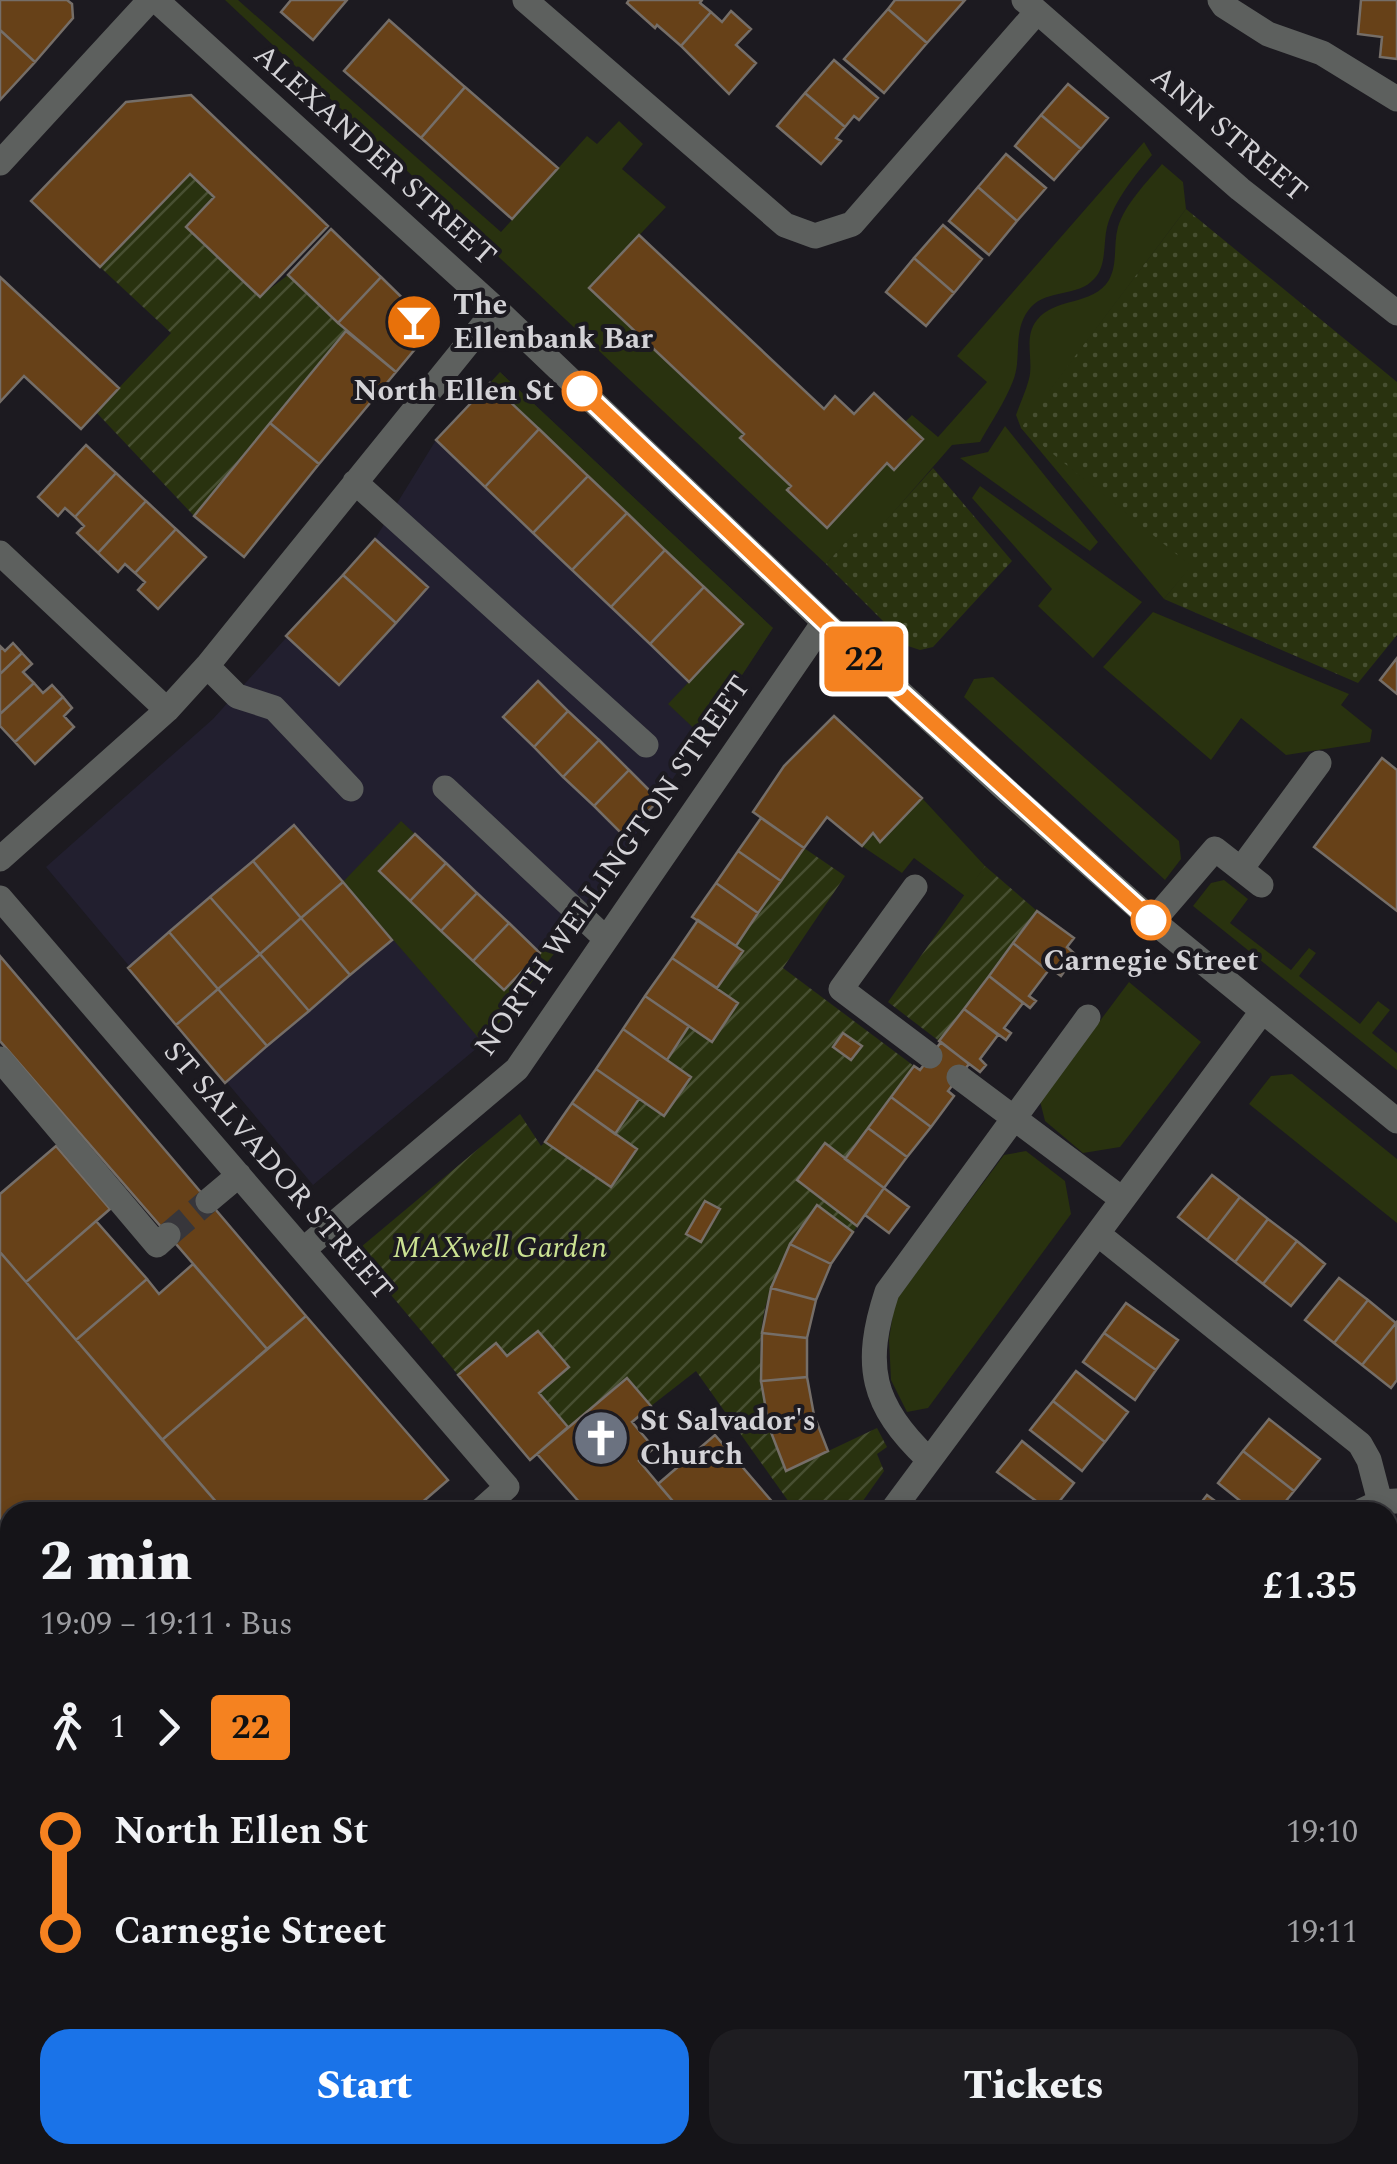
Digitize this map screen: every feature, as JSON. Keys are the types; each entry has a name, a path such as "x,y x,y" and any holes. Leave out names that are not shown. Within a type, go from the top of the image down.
{"street":[{"path":"0,163 153,0"},
{"name":"ALEXANDER STREET","path":"153,0 496,310 824,622 1153,922 1397,1121"},
{"path":"524,0 785,226 815,236 852,224 1030,7"},
{"path":"1220,0 1268,34 1322,53 1397,99"},
{"name":"ANN STREET","path":"1030,7 1240,189 1397,312"},
{"path":"0,859 167,710 207,666 496,310"},
{"path":"355,482 646,744"},
{"path":"0,553 167,710"},
{"name":"NORTH WELLINGTON STREET","path":"303,1250 517,1069 824,622"},
{"path":"207,666 237,696 274,708 351,789"},
{"path":"1153,922 1215,849 1251,877 1319,763"},
{"path":"445,788 604,938"},
{"path":"915,887 841,990 930,1056"},
{"name":"ST SALVADOR STREET","path":"0,898 507,1487 490,1502"},
{"path":"898,1502 1261,1013"},
{"path":"928,1459 903,1436 884,1406 874,1370 874,1330 888,1292 1088,1017"},
{"path":"0,1059 157,1245 168,1235"},
{"path":"959,1077 1122,1199"},
{"path":"208,1202 239,1176"},
{"path":"1098,1234 1360,1444 1369,1460 1378,1502"}],"shaded area":[{"path":"500,372 773,628 569,935 483,1043 313,1185 46,867 213,719 375,539 436,440"}],"green space":[{"path":"225,0 238,0 501,232 587,136 597,144 619,121 643,144 622,169 666,207 589,288 744,434 741,438 827,527 887,463 912,415 938,437 987,382 957,356 1144,142 1152,155 1115,208 1107,227 1101,268 1094,279 1080,288 1038,301 1025,316 1013,381 980,442 952,445 879,529 853,535 826,564"},
{"path":"1162,164 1183,182 1186,209 1022,428 1192,566 1164,599 1021,428 1016,415 1029,379 1030,341 1037,320 1054,308 1094,294 1109,280 1121,218"},
{"path":"190,174 214,197 187,227 259,297 288,275 346,331 194,516 96,412 171,333 100,267"},
{"path":"1186,209 1397,382 1397,635 1358,683 1164,599 1191,566 1021,428"},
{"path":"500,372 773,628 702,736 668,704 743,624 490,383"},
{"path":"1005,426 1098,542 1090,551 960,458 988,452"},
{"path":"933,468 1012,561 933,647 920,650 908,646 826,564 853,534 879,528"},
{"path":"980,486 1142,602 1093,658 1038,606 1052,589 972,498"},
{"path":"1153,612 1349,694 1341,705 1372,730 1370,742 1286,755 1241,718 1211,760 1103,667"},
{"path":"993,677 1179,841 1181,859 1165,880 964,697 974,679"},
{"path":"922,798 985,866 965,896 914,858 902,873 862,846 873,833 881,842"},
{"path":"401,821 415,834 379,872 504,990 563,925 569,935 483,1043 343,882"},
{"name":"MAXwell Garden","path":"804,848 845,876 783,968 914,1066 845,1159 798,1180 857,1226 853,1232 817,1206 771,1288 761,1334 766,1404 786,1471 877,1428 887,1447 877,1454 884,1471 862,1502 789,1502 696,1371 651,1406 626,1378 568,1427 539,1393 568,1367 538,1331 507,1356 496,1343 458,1375 355,1252 520,1114 541,1146 545,1142 611,1187 637,1149 615,1134 639,1099 665,1116 691,1077 667,1060 689,1026 712,1041 738,1004 717,988 742,951 736,946"},
{"path":"985,866 1037,911 939,1041 888,1002"},
{"path":"1224,880 1248,899 1230,923 1291,970 1309,948 1316,953 1299,976 1360,1024 1378,1001 1390,1010 1372,1033 1397,1053 1397,1070 1193,906 1211,883"},
{"path":"1129,982 1201,1042 1120,1147 1083,1153 1045,1121 1040,1101"},
{"path":"1292,1074 1397,1159 1397,1223 1249,1104 1271,1076"},
{"path":"1026,1151 1065,1181 1071,1214 928,1408 907,1412 891,1380 889,1339 895,1301 1004,1155"}],"building":[{"path":"0,0 67,0 72,4 73,18 35,62 0,30"},
{"path":"291,0 347,0 313,40 281,12"},
{"path":"702,0 700,3 711,12 681,46 657,25 655,28 627,3"},
{"path":"895,0 965,0 927,43 888,9"},
{"path":"1361,0 1397,0 1397,59 1380,57 1382,37 1358,34"},
{"path":"888,9 927,43 884,93 844,59"},
{"path":"731,11 751,29 736,45 756,63 729,94 681,46 711,12 722,22"},
{"path":"389,20 465,87 421,138 344,71"},
{"path":"0,30 35,62 0,100"},
{"path":"834,60 878,98 859,120 854,116 845,127 805,93"},
{"path":"1068,84 1108,118 1081,149 1041,115"},
{"path":"465,87 558,168 512,219 421,138"},
{"path":"805,93 845,127 836,138 841,141 821,164 777,126"},
{"path":"191,95 328,226 260,297 186,227 214,197 190,174 100,267 31,201 126,102"},
{"path":"1041,115 1081,149 1054,180 1015,146"},
{"path":"1006,154 1046,188 1017,221 978,187"},
{"path":"978,187 1017,221 989,255 949,221"},
{"path":"943,225 982,259 954,293 914,258"},
{"path":"331,229 381,277 338,323 288,275"},
{"path":"639,235 824,409 835,396 854,414 874,393 923,439 894,470 887,463 827,528 787,490 791,486 740,438 744,434 589,288"},
{"path":"914,258 954,293 926,326 886,292"},
{"path":"0,277 119,388 81,429 24,376 0,402"},
{"path":"381,277 430,325 430,331 396,372 338,323"},
{"path":"346,331 396,372 319,464 270,423"},
{"path":"490,383 539,429 485,487 436,440"},
{"path":"270,423 319,464 244,557 194,516"},
{"path":"539,429 588,476 533,533 485,487"},
{"path":"86,445 116,473 75,517 65,508 58,516 38,497"},
{"path":"116,473 146,501 98,553 77,533 84,526 75,517"},
{"path":"588,476 627,513 572,570 533,533"},
{"path":"146,501 176,529 135,573 125,564 118,572 98,553"},
{"path":"627,513 665,550 611,607 572,570"},
{"path":"176,529 206,557 158,609 138,590 145,582 135,573"},
{"path":"375,539 428,587 396,623 343,575"},
{"path":"665,550 704,587 650,644 611,607"},
{"path":"343,575 396,623 339,685 286,636"},
{"path":"704,587 743,624 689,682 650,644"},
{"path":"13,643 22,653 0,674 0,646 5,651"},
{"path":"22,653 32,664 23,672 34,683 0,714 0,674"},
{"path":"1397,658 1397,694 1380,680"},
{"path":"538,681 568,711 534,747 503,717"},
{"path":"34,683 43,693 52,685 63,697 15,742 0,726 0,714"},
{"path":"63,697 72,708 64,716 74,727 35,764 15,742"},
{"path":"568,711 599,740 563,777 534,747"},
{"path":"834,716 922,798 880,842 873,833 862,846 827,817 804,848 753,812 784,766"},
{"path":"599,740 629,770 594,806 563,777"},
{"path":"1382,758 1397,770 1397,911 1314,847"},
{"path":"629,770 659,800 624,836 594,806"},
{"path":"761,818 804,848 781,881 738,851"},
{"path":"294,825 343,882 301,918 253,861"},
{"path":"415,834 446,863 410,901 379,871"},
{"path":"738,851 781,881 758,913 716,883"},
{"path":"253,861 301,918 260,954 210,897"},
{"path":"446,863 477,893 441,931 410,901"},
{"path":"343,882 392,940 350,975 301,918"},
{"path":"716,883 758,913 736,946 692,917"},
{"path":"477,893 509,923 473,961 441,931"},
{"path":"210,897 260,954 218,989 169,932"},
{"path":"1037,911 1074,938 1067,947 1076,955 1061,976 1050,968 1048,971 1013,943"},
{"path":"301,918 350,975 309,1011 260,954"},
{"path":"698,920 743,951 717,988 672,958"},
{"path":"509,923 540,953 504,990 473,961"},
{"path":"169,932 218,989 176,1025 128,968"},
{"path":"1013,943 1048,971 1029,996 1036,1001 1030,1008 989,976"},
{"path":"260,954 309,1011 267,1046 218,989"},
{"path":"0,956 306,1316 267,1349 0,1041"},
{"path":"672,958 738,1003 712,1042 645,996"},
{"path":"989,976 1023,1003 1004,1028 1011,1033 1006,1040 964,1009"},
{"path":"218,989 267,1046 225,1083 176,1025"},
{"path":"645,996 689,1026 667,1060 623,1029"},
{"path":"964,1009 998,1035 980,1059 986,1065 980,1072 939,1041"},
{"path":"623,1029 691,1077 664,1116 596,1069"},
{"path":"843,1033 862,1046 851,1060 833,1047"},
{"path":"941,1042 969,1064 948,1091 954,1096 931,1127 891,1097 914,1066 920,1070"},
{"path":"596,1069 639,1099 615,1134 572,1103"},
{"path":"891,1097 931,1127 907,1157 868,1128"},
{"path":"572,1103 637,1149 611,1187 545,1142"},
{"path":"868,1128 907,1157 884,1188 845,1159"},
{"path":"825,1143 884,1188 857,1226 797,1180"},
{"path":"56,1146 110,1209 26,1282 0,1252 0,1194"},
{"path":"1212,1175 1240,1197 1207,1240 1178,1217"},
{"path":"884,1188 909,1207 889,1233 865,1215"},
{"path":"1240,1197 1268,1219 1235,1262 1207,1240"},
{"path":"705,1201 720,1209 701,1242 686,1234"},
{"path":"817,1205 853,1232 831,1264 790,1244"},
{"path":"1268,1219 1297,1241 1263,1284 1235,1262"},
{"path":"96,1221 147,1279 76,1340 26,1282"},
{"path":"1297,1241 1325,1264 1291,1306 1263,1284"},
{"path":"790,1244 831,1264 816,1300 771,1288"},
{"path":"0,1252 216,1502 0,1502"},
{"path":"193,1264 267,1349 162,1440 76,1340 147,1279 159,1294"},
{"path":"1339,1278 1368,1300 1334,1343 1305,1320"},
{"path":"771,1288 816,1300 807,1338 762,1333"},
{"path":"1368,1300 1396,1323 1362,1365 1334,1343"},
{"path":"1126,1303 1178,1340 1156,1370 1104,1333"},
{"path":"306,1316 448,1480 423,1502 216,1502 162,1440"},
{"path":"1396,1323 1397,1380 1391,1388 1362,1365"},
{"path":"538,1331 569,1367 539,1393 568,1427 530,1460 458,1375 496,1343 507,1356"},
{"path":"762,1333 807,1338 807,1377 761,1381"},
{"path":"1104,1333 1156,1370 1135,1400 1083,1362"},
{"path":"1076,1371 1128,1412 1105,1442 1053,1401"},
{"path":"807,1377 814,1415 769,1427 761,1381"},
{"name":"St Salvador's Church","path":"627,1378 651,1406 632,1422 654,1448 639,1461 674,1502 579,1502 537,1454"},
{"path":"1053,1401 1105,1442 1082,1471 1030,1430"},
{"path":"814,1415 828,1451 786,1471 769,1427"},
{"path":"1269,1419 1320,1459 1294,1491 1243,1451"},
{"path":"715,1435 772,1502 673,1502 658,1484"},
{"path":"1022,1441 1074,1483 1059,1502 1038,1502 997,1472"},
{"path":"1243,1451 1294,1491 1285,1502 1242,1502 1218,1483"}],"tunnel":[{"path":"168,1235 208,1201"}],"bus line":[{"name":"22","path":"582,391 876,671 1151,920"}],"place":[{"name":"The Ellenbank Bar","path":"414,322"},
{"name":"North Ellen St","path":"582,391"},
{"name":"Carnegie Street","path":"1151,920"},
{"name":"St Salvador's Church","path":"601,1438"}]}
